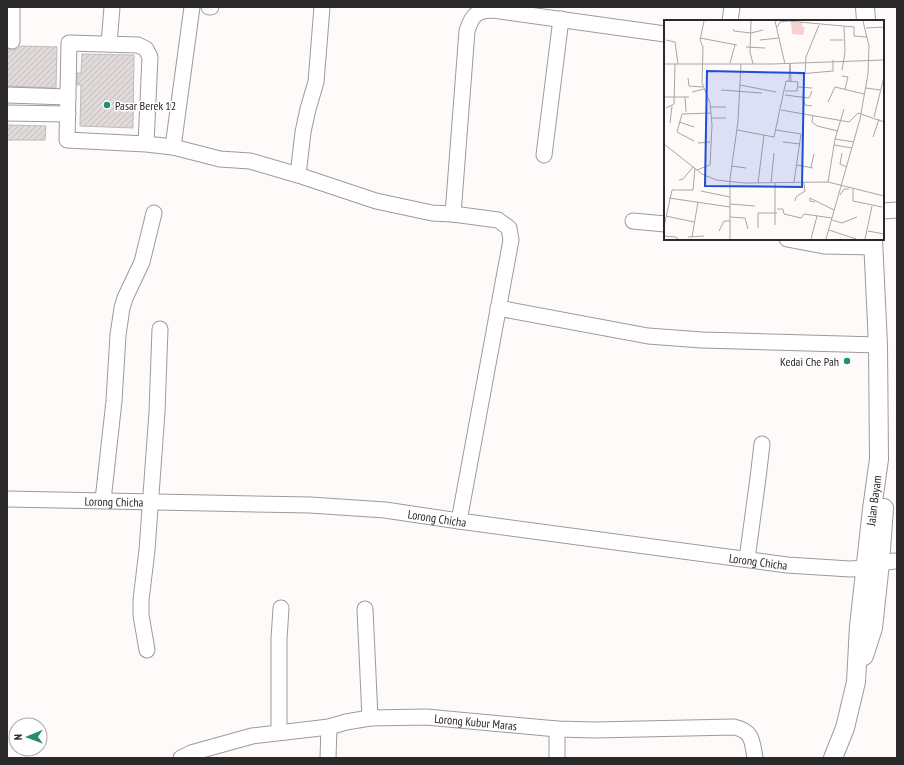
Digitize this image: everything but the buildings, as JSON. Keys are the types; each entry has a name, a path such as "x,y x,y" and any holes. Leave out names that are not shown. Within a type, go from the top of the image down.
{"main road":[{"path":"865,7 866,20"},
{"name":"Jalan Bayam","path":"873,243 878,345 879,459 884,505 881,564"},
{"path":"833,758 845,728 856,682 859,626 881,564"}],"street":[{"path":"12,7 12,41"},
{"path":"109,44 112,7"},
{"path":"173,147 192,7"},
{"path":"298,175 303,132 316,82 322,7"},
{"path":"730,20 732,7"},
{"path":"453,214 468,31 470,22 475,14 483,10 493,10 664,34"},
{"path":"544,156 562,19"},
{"path":"146,144 150,57 146,48 138,45 69,43 67,140 146,144 173,147 220,159 250,161 376,201 432,213 453,214 498,220 509,228 511,240 458,521"},
{"path":"7,95 68,97"},
{"path":"7,113 68,114"},
{"path":"884,211 897,210"},
{"path":"103,500 114,401 118,335 122,308 125,298 142,262 154,213"},
{"path":"633,221 664,224"},
{"path":"793,240 824,246 873,243"},
{"path":"498,308 648,336 702,340 878,345"},
{"path":"147,650 141,615 141,600 147,550 149,501 157,412 160,329"},
{"path":"747,559 762,444"},
{"name":"Lorong Chicha","path":"7,499 310,505 384,510 787,565 850,569 881,564"},
{"path":"279,732 278,639 281,608"},
{"path":"365,609 370,718"},
{"name":"Lorong Kubur Maras","path":"181,758 191,753 252,736 329,728 346,722 370,718 426,718 557,729 595,730 734,727 741,728 748,732 752,740 755,758"},
{"path":"328,758 329,728"},
{"path":"557,729 557,758"}],"place":[{"name":"Pasar Berek 12","path":"107,105"},
{"name":"Kedai Che Pah","path":"847,361"}]}
